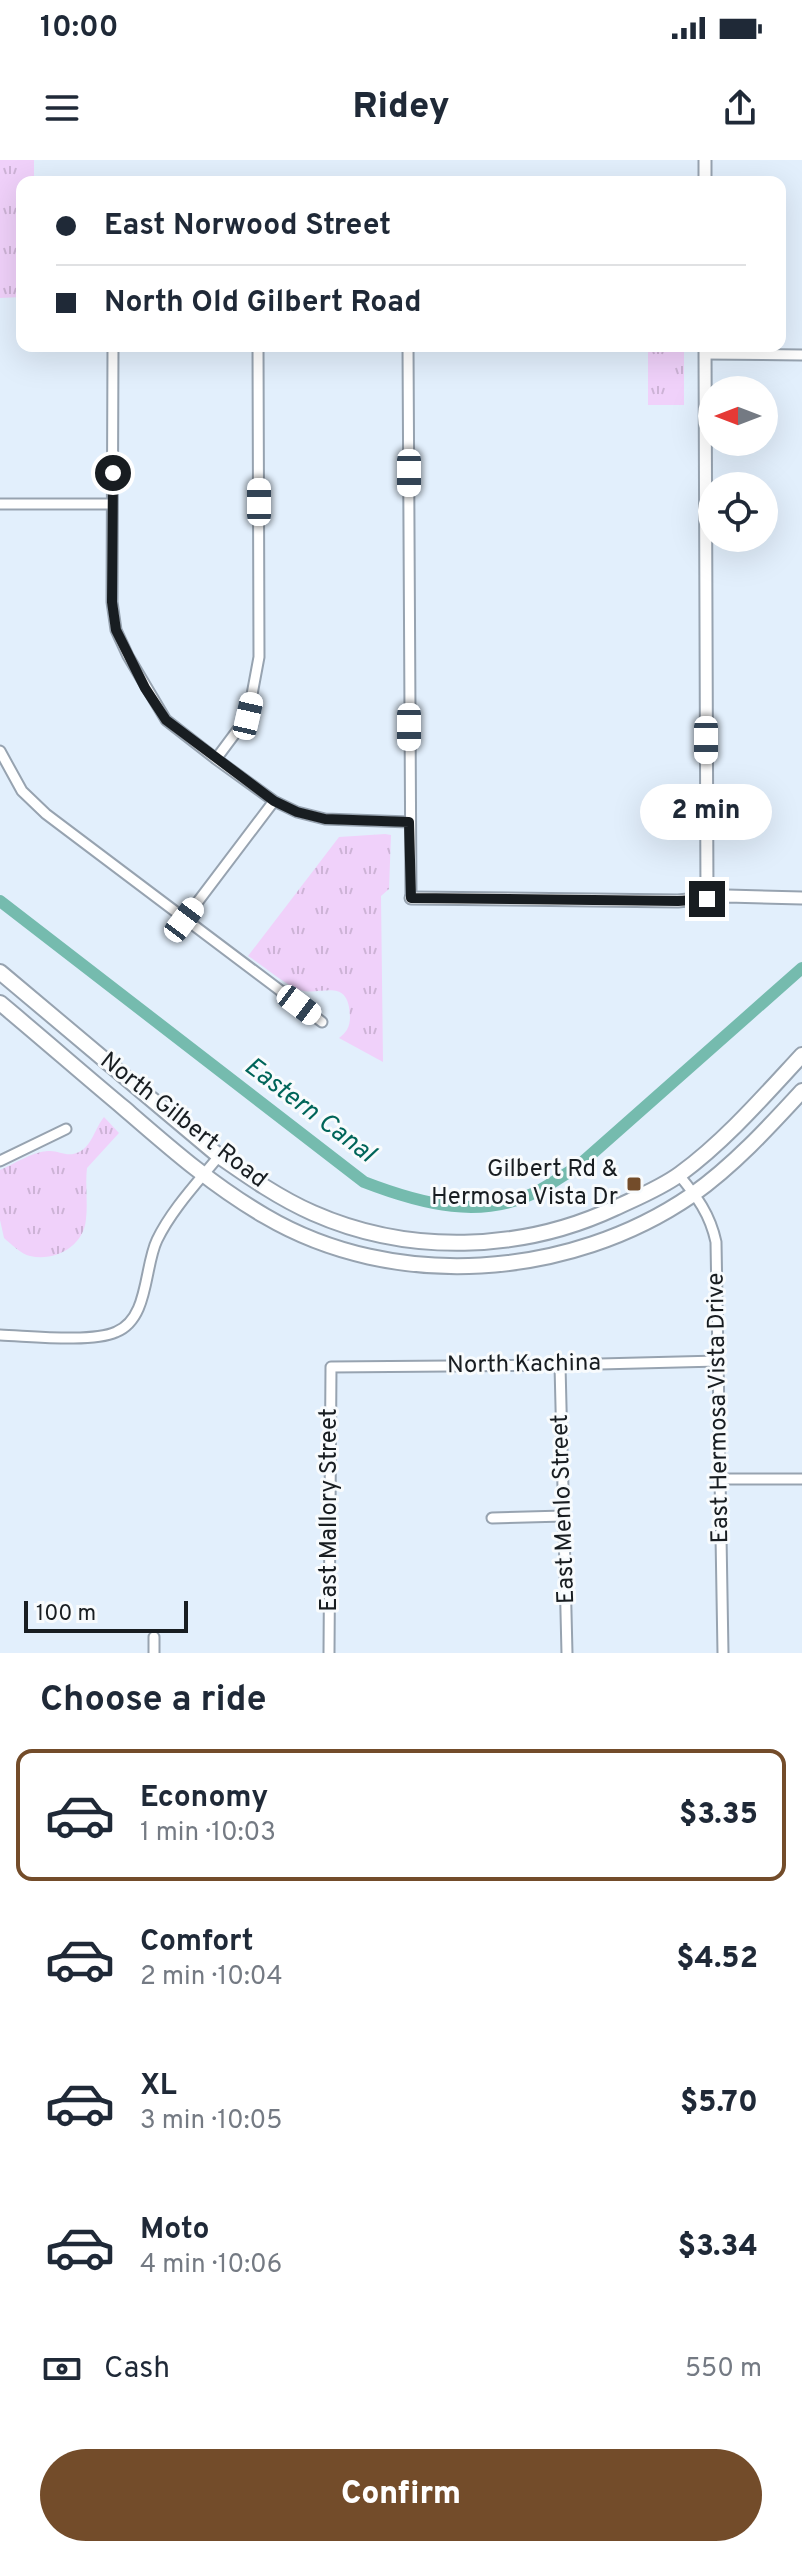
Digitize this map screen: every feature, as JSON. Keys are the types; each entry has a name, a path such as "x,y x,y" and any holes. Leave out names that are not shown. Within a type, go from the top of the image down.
{"main road":[{"name":"North Gilbert Road","path":"0,972 219,1156 254,1181 314,1214 389,1236 441,1242 479,1244 558,1230 590,1220 679,1175 744,1116 802,1055"},
{"name":"North Gilbert Road","path":"0,1003 203,1176 267,1217 331,1245 373,1258 452,1266 497,1265 542,1258 633,1228 694,1194 731,1163 802,1091"}],"street":[{"path":"113,352 112,602 116,630 145,688 166,720 274,801 297,812 325,819 409,822"},
{"path":"216,759 248,716 259,657 258,352"},
{"path":"408,352 411,898 678,901 727,896 802,898"},
{"path":"705,352 707,899"},
{"path":"744,352 802,355"},
{"path":"0,504 112,504"},
{"path":"0,751 22,791 46,814 322,1022"},
{"path":"184,920 274,801"},
{"path":"0,1161 66,1129"},
{"path":"0,1335 99,1337 119,1332 131,1321 140,1305 156,1241 219,1156"},
{"name":"East Hermosa Vista Drive","path":"679,1175 705,1208 716,1242 723,1653"},
{"name":"North Kachina","path":"331,1367 718,1361"},
{"name":"East Menlo Street","path":"560,1365 567,1653"},
{"name":"East Mallory Street","path":"329,1653 331,1367"},
{"path":"719,1479 802,1479"},
{"path":"492,1518 564,1516"},
{"path":"154,1637 154,1653"}],"green space":[{"path":"0,160 34,160 34,176 16,176 16,297 0,298"},
{"path":"648,352 684,352 684,405 648,405"},
{"path":"391,835 389,889 381,896 383,1062 339,1038 350,1021 345,996 332,990 300,990 248,956 339,837"},
{"path":"104,1117 119,1133 87,1168 86,1219 80,1237 67,1250 49,1257 23,1253 4,1238 0,1220 0,1170 42,1152 79,1152 90,1141"}],"waterway":[{"name":"Eastern Canal","path":"0,901 364,1182 408,1197 452,1206 496,1205 518,1199 540,1190 577,1167 802,968"}],"place":[{"name":"Gilbert Rd & Hermosa Vista Dr","path":"634,1184"}],"route":[{"path":"113,473 112,602 116,630 128,656 166,720 274,801 297,812 325,819 409,822 411,898 707,899"}]}
